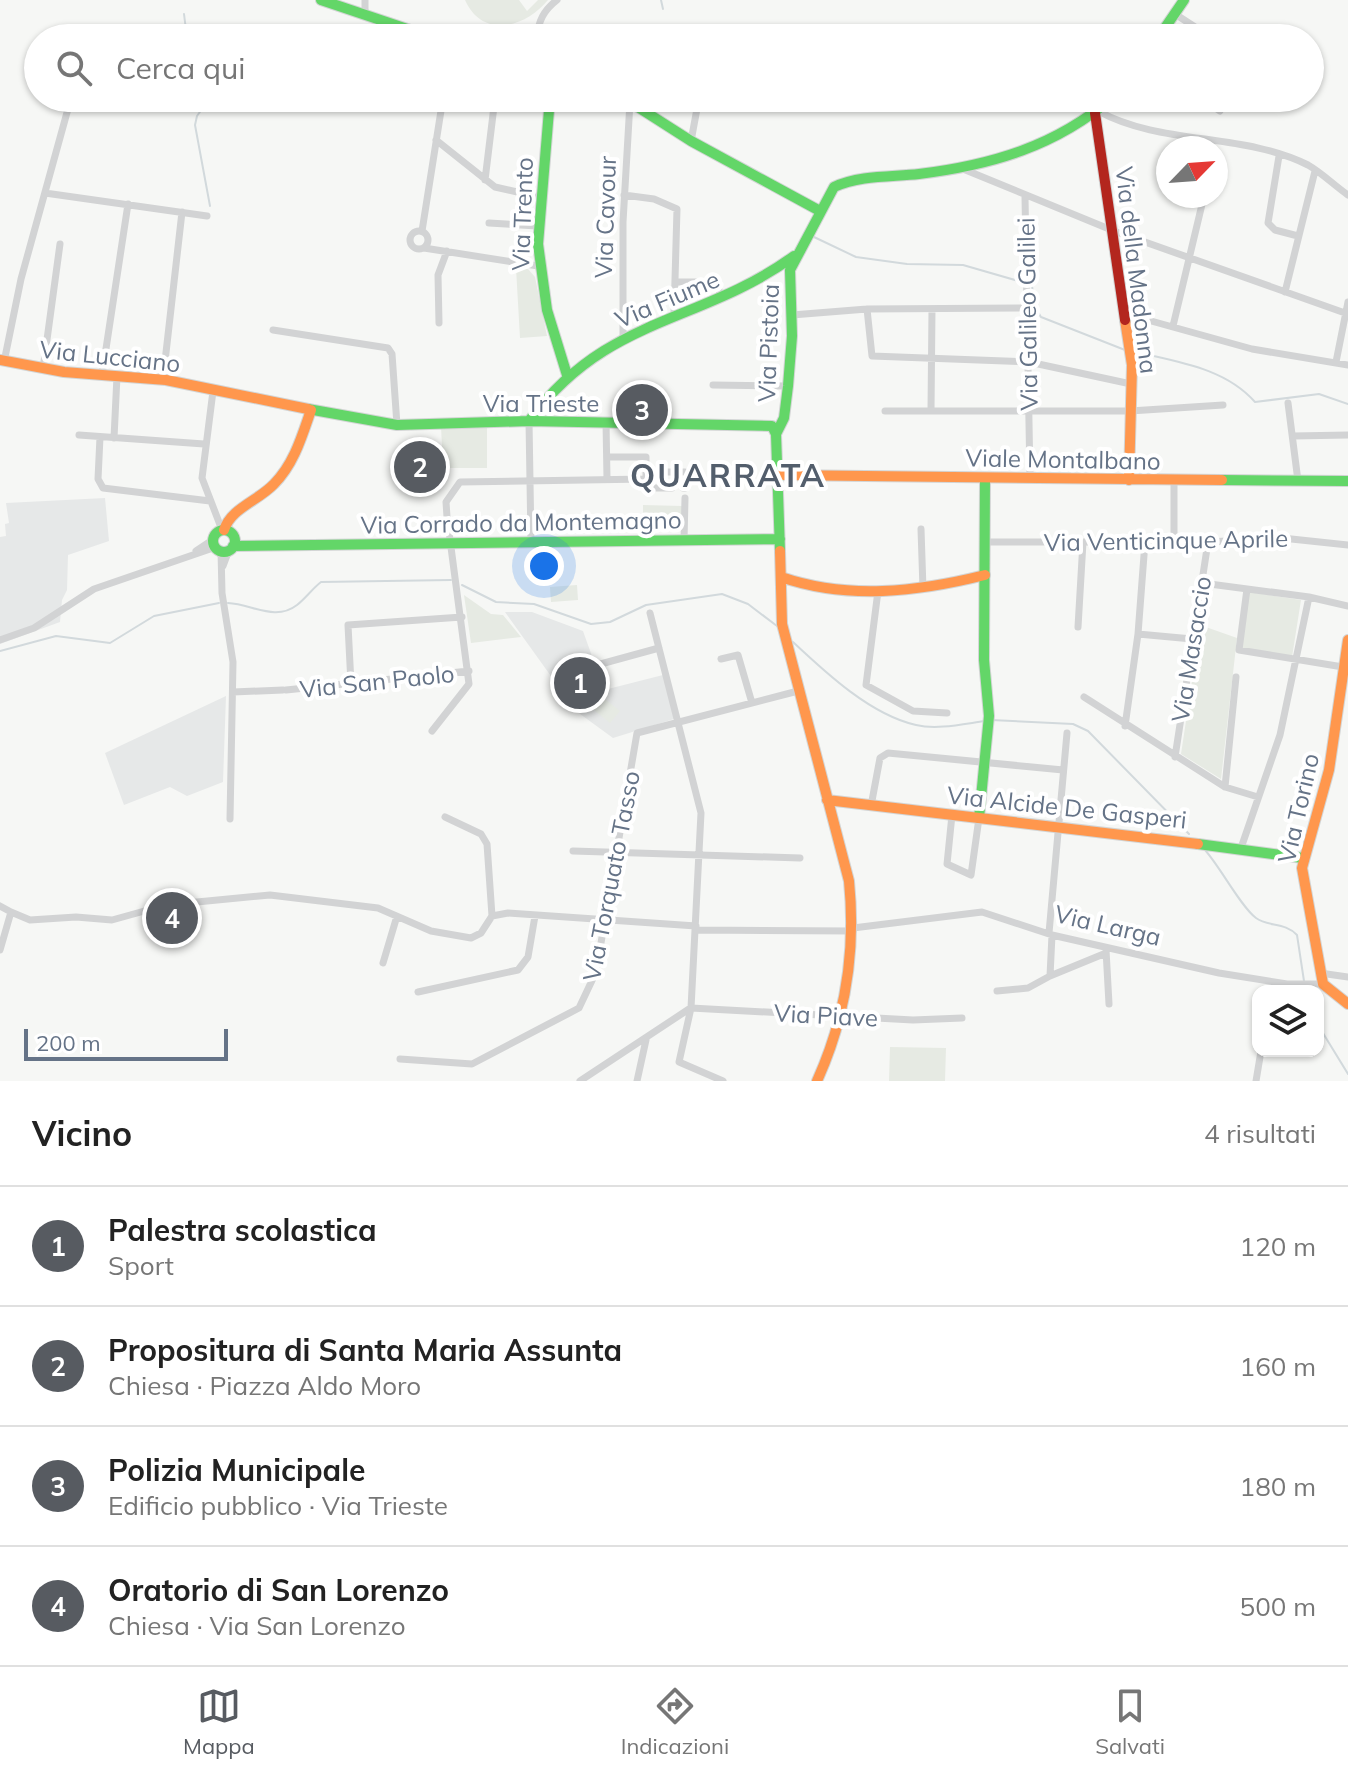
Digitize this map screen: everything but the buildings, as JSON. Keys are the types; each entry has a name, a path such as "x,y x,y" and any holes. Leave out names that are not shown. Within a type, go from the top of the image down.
{"street":[{"path":"321,0 392,24"},
{"path":"365,0 365,15"},
{"path":"538,24 547,8 557,0"},
{"path":"1168,24 1184,0"},
{"path":"1175,14 1190,24"},
{"path":"2,361 67,112"},
{"path":"424,248 428,238 422,231 441,112"},
{"path":"485,180 493,112"},
{"name":"Via Trento","path":"548,112 537,226 538,266 547,319 567,375"},
{"name":"Via Cavour","path":"623,337 624,195 629,112"},
{"path":"648,112 691,141 820,211"},
{"path":"691,141 696,112"},
{"path":"1096,112 1133,126 1179,136"},
{"name":"Via Pistoia","path":"776,434 784,418 788,386 792,315 790,270 794,256 830,192 840,184 963,169 1029,150 1096,112"},
{"name":"Via della Madonna","path":"1096,112 1126,314 1131,384 1129,480"},
{"path":"436,140 485,180 515,194 539,197"},
{"path":"1228,146 1279,156 1315,171 1348,195"},
{"path":"1279,156 1268,223 1275,230 1298,236"},
{"path":"963,169 1025,197 1188,259 1345,313"},
{"path":"1285,292 1315,171"},
{"path":"45,193 207,216"},
{"path":"624,195 676,207 674,315"},
{"name":"Via Galileo Galilei","path":"1025,197 1030,479"},
{"path":"102,375 128,204"},
{"path":"1173,326 1201,208"},
{"path":"163,379 182,212"},
{"path":"489,223 537,226"},
{"path":"422,231 414,232 410,242 415,248 538,266"},
{"path":"43,369 60,244"},
{"path":"439,323 438,275 447,251"},
{"name":"Via Fiume","path":"529,421 567,375 623,337 721,298 794,256"},
{"path":"675,282 717,282 721,298"},
{"path":"1336,362 1348,302"},
{"path":"792,315 867,309 1028,308"},
{"path":"867,309 872,356 1029,362 1131,384"},
{"path":"931,410 932,309"},
{"path":"1126,314 1252,349 1348,365"},
{"path":"273,330 388,348 392,354 397,425"},
{"name":"Via Lucciano","path":"2,361 43,369 163,379 311,410"},
{"path":"114,438 117,376"},
{"path":"713,385 788,386"},
{"path":"213,391 202,478 225,540"},
{"path":"1288,403 1298,481"},
{"path":"885,411 1029,408 1130,411 1223,405"},
{"path":"230,819 233,656 222,593 225,540 239,511 271,489 288,471 311,410"},
{"name":"Via Trieste","path":"311,410 397,425 529,421 763,424 772,426 776,434"},
{"path":"529,421 531,542"},
{"path":"606,422 607,479"},
{"path":"776,434 782,624 849,881 853,930 840,1015 818,1079 831,1081"},
{"path":"79,435 204,444"},
{"path":"1293,436 1348,435"},
{"path":"100,437 98,479 103,488 210,501"},
{"path":"607,457 646,457 646,488 672,488"},
{"path":"432,731 467,692 469,671 446,502 460,482 607,479 672,472"},
{"name":"Viale Montalbano","path":"778,475 1348,481"},
{"path":"952,815 947,864 971,875 989,733 985,479"},
{"path":"1174,480 1174,542"},
{"path":"684,491 684,541"},
{"path":"921,529 923,589"},
{"name":"Via Venticinque Aprile","path":"984,542 1208,542 1282,538 1348,545"},
{"name":"Via Corrado da Montemagno","path":"225,540 262,543 450,543 780,539"},
{"path":"0,640 34,628 94,589 225,540"},
{"path":"1078,627 1083,542"},
{"path":"1125,726 1138,634 1145,542"},
{"name":"Via Masaccio","path":"1175,757 1208,542"},
{"path":"781,577 816,587 878,591 923,589 985,575"},
{"path":"1202,583 1309,597 1348,606"},
{"path":"1247,589 1239,650 1343,667"},
{"path":"878,591 866,685 913,711 947,713"},
{"path":"1241,848 1280,735 1309,597"},
{"path":"650,613 701,813 702,857 691,1008 679,1062 723,1081"},
{"path":"351,684 348,625 462,617"},
{"path":"1138,634 1192,639"},
{"name":"Via Torino","path":"1322,979 1305,899 1303,858 1329,770 1348,640"},
{"path":"597,665 659,648"},
{"path":"721,659 738,655 752,703"},
{"name":"Via San Paolo","path":"233,692 285,690 469,671"},
{"path":"1225,787 1236,677"},
{"path":"678,722 798,691"},
{"path":"1084,697 1225,787 1258,797"},
{"name":"Via Torquato Tasso","path":"400,1059 472,1064 579,1008 593,984 637,733 678,722"},
{"path":"1050,976 1050,934 1067,733"},
{"path":"871,806 880,758 888,753 1063,770"},
{"name":"Via Alcide De Gasperi","path":"827,800 1060,825 1303,858"},
{"path":"0,906 30,920 76,917 112,920 166,905 270,895 378,908 431,931 465,939 481,933 492,916 485,838 445,817"},
{"path":"573,851 800,858"},
{"path":"0,950 11,912"},
{"name":"Via Larga","path":"492,916 508,913 696,928 853,930 982,912 1106,950 1273,985"},
{"path":"383,963 397,916"},
{"path":"418,992 518,970 528,957 535,916"},
{"path":"997,991 1028,988 1106,950 1109,1004"},
{"path":"1335,996 1334,983 1345,977"},
{"name":"Via Larga","path":"1310,985 1322,979 1345,977"},
{"path":"1322,979 1335,996 1348,1004"},
{"path":"580,1081 691,1008"},
{"name":"Via Piave","path":"691,1008 913,1020 962,1018"},
{"path":"637,1081 646,1040"},
{"path":"1256,1081 1260,1057"}],"shaded area":[{"path":"465,0 519,0 527,11 538,0 548,0 528,17 509,24 490,24 473,13"},
{"path":"516,268 528,269 535,277 547,336 520,338"},
{"path":"487,424 487,468 443,468 441,426"},
{"path":"105,498 109,541 68,555 67,590 62,600 60,622 0,644 0,537 6,536 5,524 9,523 6,503"},
{"path":"643,505 682,506 682,520 643,520"},
{"path":"577,585 578,600 551,602 550,587"},
{"path":"1249,592 1301,600 1292,657 1241,648"},
{"path":"464,595 491,614 503,615 521,637 471,643"},
{"path":"505,612 532,612 583,631 604,690 663,675 674,719 613,738 576,711"},
{"path":"1203,626 1237,638 1221,779 1181,754 1200,629"},
{"path":"597,693 620,711 610,723 588,705"},
{"path":"226,696 223,782 187,796 170,787 124,805 105,753"},
{"path":"890,1047 946,1048 945,1081 889,1081"}],"waterway":[{"path":"661,0 663,9"},
{"path":"184,14 185,24"},
{"path":"200,112 195,125 210,206"},
{"path":"814,237 856,257 907,264 963,265 1022,282"},
{"path":"1032,286 1035,307 1041,317 1125,350"},
{"path":"1136,352 1215,374 1243,390 1255,402 1319,394 1348,404"},
{"path":"228,603 280,612 297,605 321,582 451,580"},
{"path":"462,585 496,602 534,604 591,624 610,622 646,605 722,594 748,604 777,626"},
{"path":"0,651 56,636 110,643 154,616 219,603"},
{"path":"793,642 866,703 899,720 933,727 985,721"},
{"path":"991,720 1073,724 1088,731 1189,834"},
{"path":"1205,850 1250,913 1261,921 1287,928 1297,935 1304,981"},
{"path":"1324,1035 1348,1074"}],"traffic: fast":[{"path":"321,0 392,24"},
{"path":"1168,24 1184,0"},
{"path":"549,112 538,244 547,310 567,375"},
{"path":"646,112 691,141 820,211"},
{"path":"776,434 784,418 788,386 792,336 790,270 834,187 865,178 919,174 997,159 1046,141 1095,112"},
{"path":"529,421 559,386 590,360 622,340 759,279 794,256"},
{"path":"308,409 397,425 529,421 772,426 776,434 780,551"},
{"path":"979,818 989,716 984,660 985,479"},
{"path":"1222,480 1348,481"},
{"path":"224,530 235,541 224,552 213,541 224,530"},
{"path":"233,546 780,539"},
{"path":"1198,844 1303,858"}],"traffic: slow":[{"path":"1125,320 1132,365 1129,480"},
{"path":"0,360 64,372 166,380 308,409"},
{"path":"224,530 239,510 268,490 287,468 311,410"},
{"path":"778,475 1222,480"},
{"path":"780,551 782,624 849,881 851,907 850,958 842,1008 817,1081"},
{"path":"781,577 832,589 883,591 934,586 985,575"},
{"path":"1348,640 1329,770 1302,868 1323,984 1348,1004"},
{"path":"827,800 1198,844"}],"traffic: jam":[{"path":"1095,113 1125,320"}],"place":[{"name":"Polizia Municipale","path":"642,410"},
{"name":"Propositura di Santa Maria Assunta","path":"420,467"},
{"name":"Palestra scolastica","path":"580,683"},
{"name":"Oratorio di San Lorenzo","path":"172,918"}],"district":[{"name":"QUARRATA","path":"728,475"}]}
